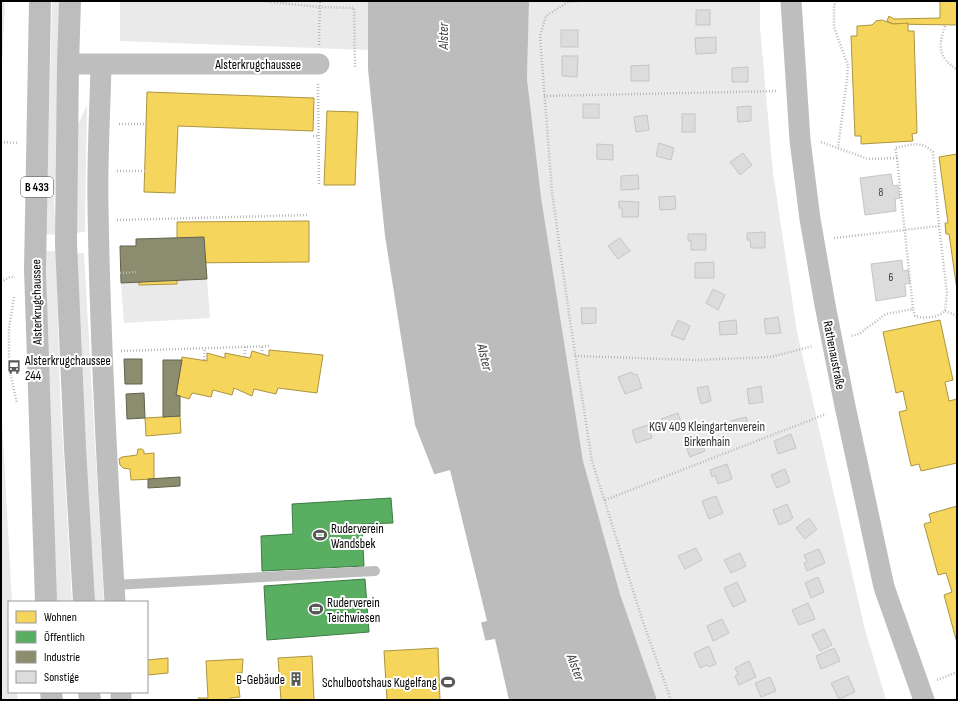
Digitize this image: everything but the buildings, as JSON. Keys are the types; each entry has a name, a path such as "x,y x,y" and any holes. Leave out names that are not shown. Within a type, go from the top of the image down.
{"main road":[{"name":"Alsterkrugchaussee","path":"40,1 35,269 46,601"},
{"path":"70,1 66,243 75,448 84,601"}],"street":[{"name":"Rathenaustraße","path":"791,1 801,147 813,241 832,341 884,587 924,700"},
{"name":"Alsterkrugchaussee","path":"68,64 319,64"},
{"path":"101,65 98,206 106,456 114,594"}],"lane":[{"path":"114,594 375,571"}],"path":[{"path":"262,1 319,7 354,8 355,68"},
{"path":"319,39 320,1"},
{"path":"580,1 568,2 546,16 540,36 552,192 575,356 592,461 642,619 671,700"},
{"path":"836,1 834,6 834,27 848,66 838,148"},
{"path":"945,26 940,46 942,55 950,65 957,70"},
{"path":"318,184 319,64"},
{"path":"544,96 797,91"},
{"path":"118,124 146,124"},
{"path":"313,136 318,136"},
{"path":"1,142 19,143"},
{"path":"945,312 947,294 939,226 933,152 928,147 920,144 896,148 904,231 915,316 923,319 941,315 945,312 953,314 957,317"},
{"path":"830,146 868,159 897,158"},
{"path":"111,171 144,171"},
{"path":"116,220 309,215"},
{"path":"813,241 939,226"},
{"path":"119,273 138,272"},
{"path":"1,282 10,277 17,277"},
{"path":"859,334 886,314 913,309"},
{"path":"575,356 695,360 771,357 832,341"},
{"path":"262,346 262,354"},
{"path":"102,352 272,346"},
{"path":"245,347 245,357"},
{"path":"204,360 205,348"},
{"path":"605,500 845,406"},
{"path":"945,677 957,672"}],"green space":[{"path":"1,1 5,1 1,89"},
{"path":"52,1 62,1 58,151 54,200 56,235 46,234"},
{"path":"120,1 368,1 368,50 120,41"},
{"name":"KGV 409 Kleingartenverein Birkenhain","path":"529,1 760,1 760,27 773,173 797,332 864,626 886,700 657,700 620,594 583,461 541,197 527,79"},
{"path":"87,105 85,232 74,233 76,129"},
{"path":"46,251 56,251 60,391 72,601 56,601 51,509"},
{"path":"75,253 84,253 104,601 93,601"},
{"path":"207,279 210,318 124,323 121,283"},
{"path":"1,402 12,601 8,601 8,693 17,693 18,700 1,700"}],"water":[{"name":"Alster","path":"368,1 529,1 527,79 541,197 583,461 620,594 657,700 500,700 462,545 415,425 385,236 368,69"}],"pier":[{"path":"450,470 487,621 479,623 460,545 432,475"},
{"path":"495,639 509,700 498,700 483,641"}],"place":[{"name":"Alsterkrugchaussee 244","path":"14,367"},
{"name":"Ruderverein Wandsbek","path":"320,535"},
{"name":"Ruderverein Teichwiesen","path":"316,609"},
{"name":"B-Gebäude","path":"296,679"},
{"name":"Schulbootshaus Kugelfang","path":"448,682"}]}
